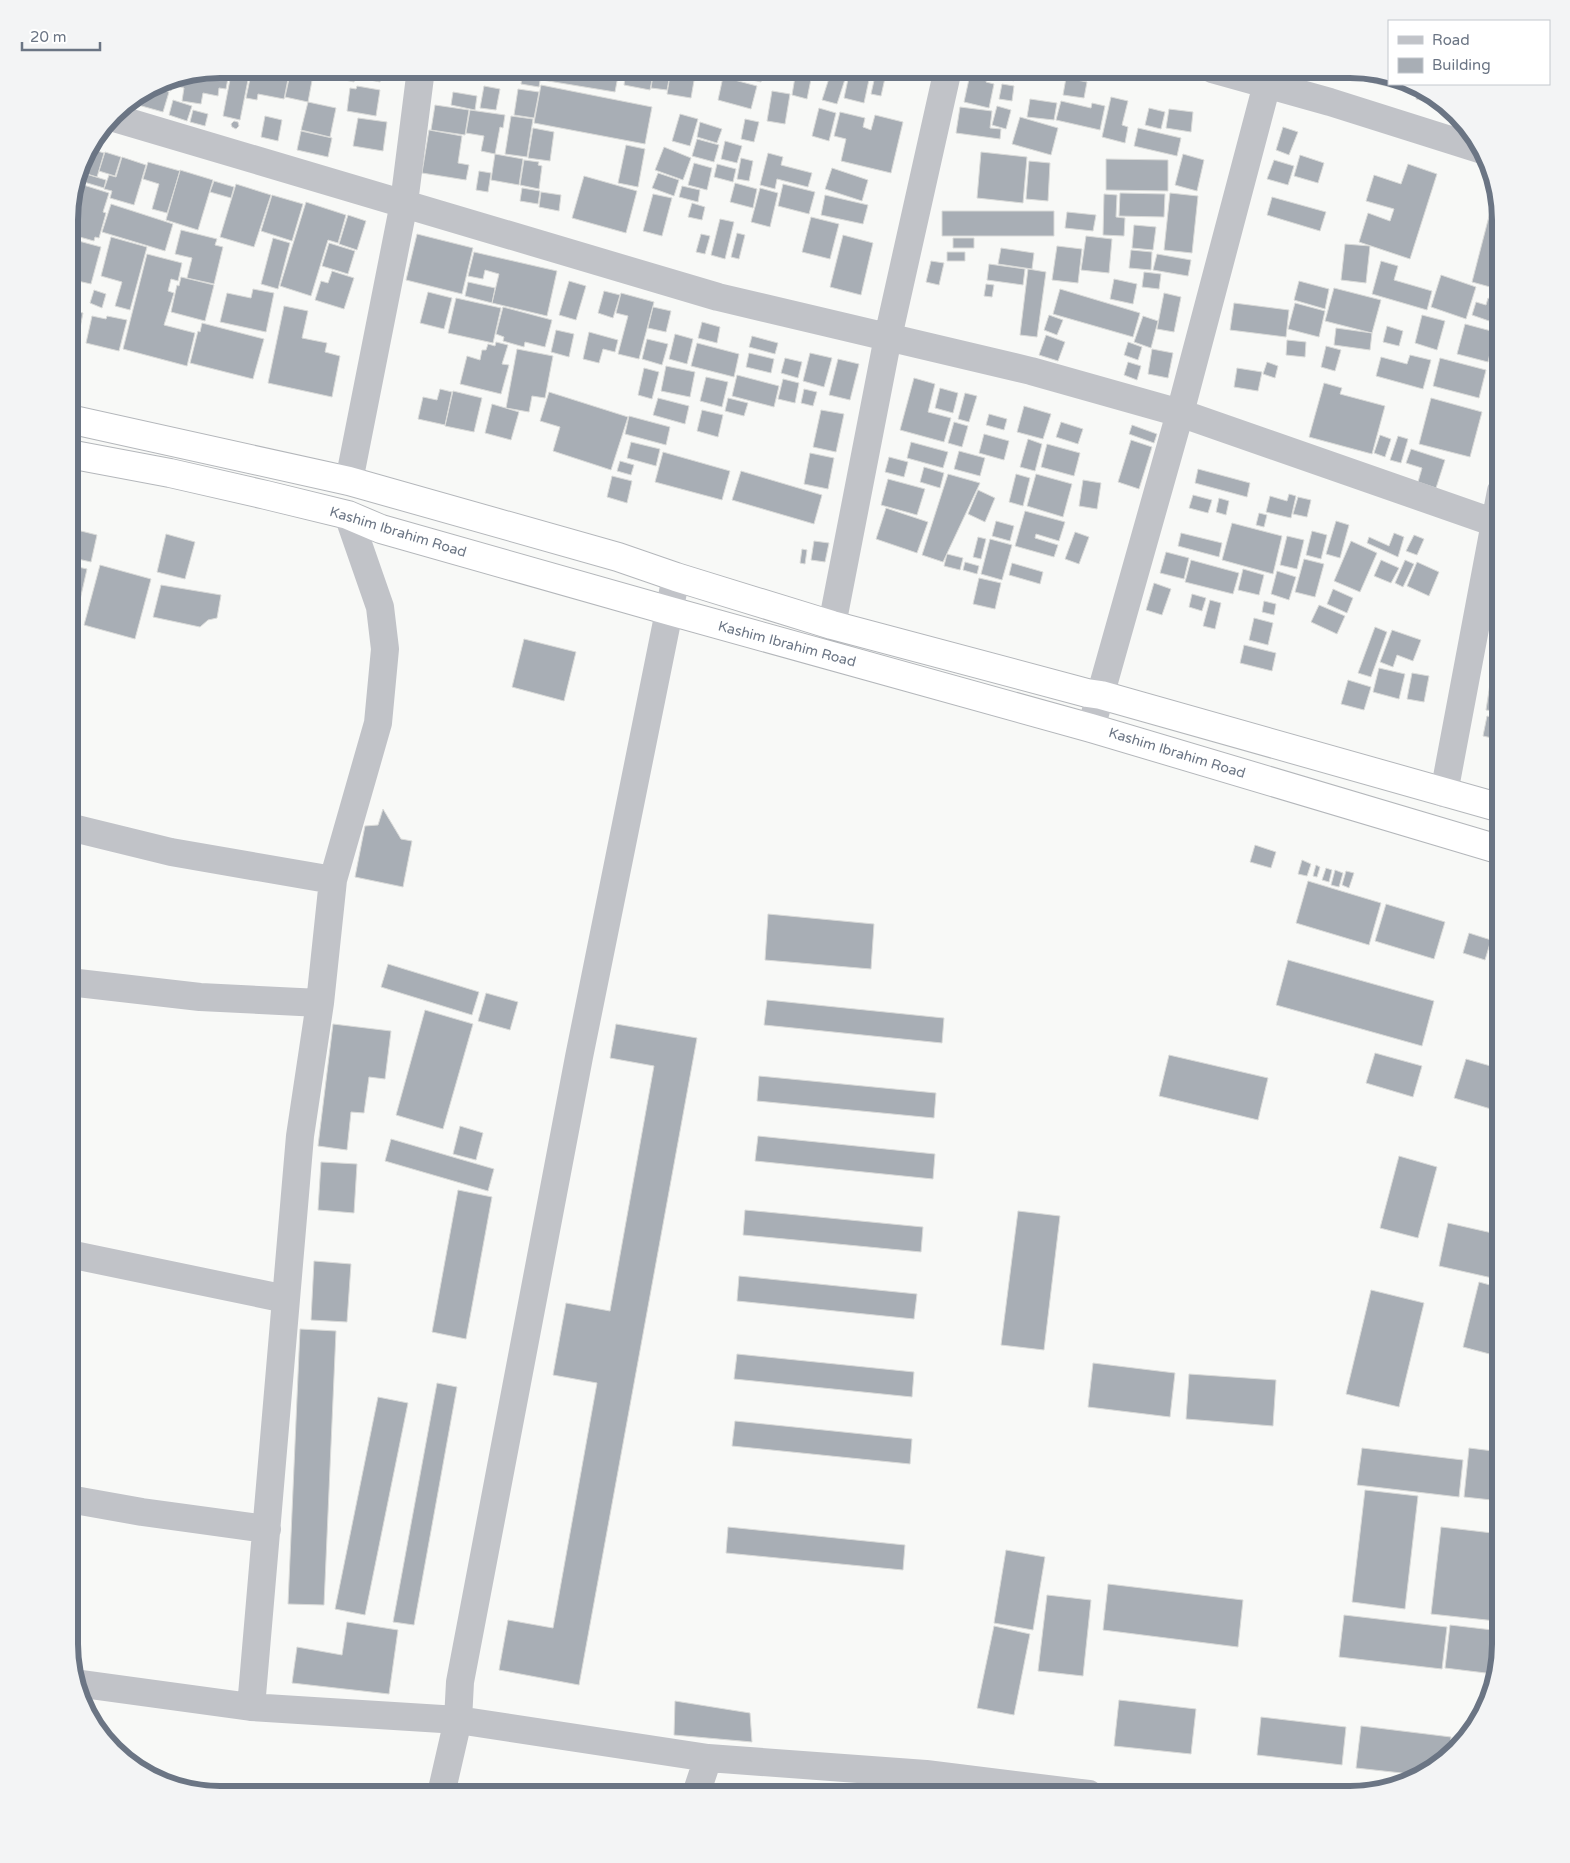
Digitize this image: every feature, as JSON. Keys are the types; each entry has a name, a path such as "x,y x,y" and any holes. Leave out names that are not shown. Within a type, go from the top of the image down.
{"highway":[{"path":"78,421 349,481 618,556 676,577 832,625 1087,693 1101,695 1492,806"},
{"name":"Kashim Ibrahim Road","path":"78,456 170,473 348,515 381,529 1091,728 1492,847"}],"street":[{"path":"349,481 404,203 420,77"},
{"path":"832,625 888,337 946,78"},
{"path":"1091,728 1180,413 1269,78"},
{"path":"1271,78 1330,102 1473,147"},
{"path":"119,119 718,297 1031,371 1180,413 1492,522"},
{"path":"251,1707 300,1136 320,1002 333,880 378,723 385,648 380,607 348,515"},
{"path":"1444,793 1492,558"},
{"path":"443,1786 458,1720 460,1682 579,1057 676,577"},
{"path":"78,829 171,852 333,880"},
{"path":"77,983 200,997 320,1002"},
{"path":"77,1256 286,1298"},
{"path":"77,1500 142,1512 267,1529"},
{"path":"84,1684 251,1707 458,1720 708,1758 923,1784 956,1786"},
{"path":"699,1786 708,1758"}],"building":[{"path":"230,77 249,77 240,120 223,116"},
{"path":"250,77 288,77 284,99 258,94 257,100 246,98"},
{"path":"289,77 313,77 308,102 285,97"},
{"path":"332,77 355,77 354,82"},
{"path":"365,77 381,77 380,82 365,79"},
{"path":"503,77 519,77 519,80"},
{"path":"522,77 541,77 539,87 521,84"},
{"path":"542,77 618,77 615,92 542,80"},
{"path":"625,77 652,77 650,90 624,85"},
{"path":"653,77 669,77 667,90 651,88"},
{"path":"670,77 695,77 691,98 667,94"},
{"path":"723,77 757,86 751,109 718,100"},
{"path":"741,77 762,77 761,82"},
{"path":"228,78 226,89 219,88 218,96 203,93 201,104 182,101 184,88 176,86 176,84 191,80"},
{"path":"795,78 811,78 807,99 792,95"},
{"path":"829,78 846,78 837,104 822,100"},
{"path":"848,78 869,78 864,103 844,98"},
{"path":"875,78 885,78 881,96 871,94"},
{"path":"969,78 987,78 986,82 994,84 989,108 964,102"},
{"path":"1005,78 1015,78 1014,81"},
{"path":"1066,78 1087,82 1084,98 1063,95"},
{"path":"1353,78 1388,82 1388,85 1397,85 1390,87"},
{"path":"1002,84 1014,86 1012,101 999,99"},
{"path":"173,85 171,91 164,89"},
{"path":"541,85 652,107 645,144 534,123"},
{"path":"357,86 380,90 376,116 347,111 350,88 356,89"},
{"path":"484,86 500,89 496,110 480,108"},
{"path":"518,89 539,92 534,118 514,115"},
{"path":"161,90 169,92 163,112 138,105 140,101"},
{"path":"772,91 790,94 785,124 767,121"},
{"path":"453,92 477,96 475,110 451,105"},
{"path":"1418,94 1432,102 1416,99"},
{"path":"1111,97 1128,101 1122,125 1128,127 1125,143 1102,137"},
{"path":"1030,99 1057,103 1054,120 1027,117"},
{"path":"173,100 192,106 187,121 169,115"},
{"path":"1061,101 1091,108 1092,103 1105,106 1100,130 1056,120"},
{"path":"308,102 336,108 330,137 301,130"},
{"path":"435,105 469,110 465,135 431,130"},
{"path":"997,106 1011,110 1006,129 992,125"},
{"path":"960,107 992,111 990,128 1001,129 1000,139 956,133"},
{"path":"819,108 836,113 829,141 812,136"},
{"path":"1149,108 1165,112 1161,129 1145,125"},
{"path":"1169,109 1193,112 1191,132 1166,128"},
{"path":"193,110 208,114 205,126 190,122"},
{"path":"470,110 505,115 503,128 500,127 495,154 481,151 484,136 466,133"},
{"path":"840,112 865,118 863,127 871,130 875,115 903,122 891,173 841,161 846,139 834,136"},
{"path":"680,114 698,119 690,146 672,141"},
{"path":"265,116 282,120 278,141 261,137"},
{"path":"511,116 533,119 527,157 505,154"},
{"path":"1020,117 1058,128 1051,155 1012,144"},
{"path":"358,118 387,122 383,151 353,146"},
{"path":"745,119 759,122 754,142 741,139"},
{"path":"234,121 238,122 239,126 236,129 231,124"},
{"path":"700,122 722,129 717,143 697,137"},
{"path":"1283,127 1298,132 1289,155 1276,150"},
{"path":"533,128 554,132 550,161 528,158"},
{"path":"1138,128 1181,138 1177,156 1134,146"},
{"path":"429,130 462,136 458,163 469,165 466,180 422,173"},
{"path":"301,131 332,138 328,157 297,150"},
{"path":"697,139 719,145 714,162 692,156"},
{"path":"725,141 742,146 737,163 721,159"},
{"path":"626,145 645,149 638,187 618,183"},
{"path":"664,147 691,158 683,180 655,170"},
{"path":"95,150 104,153 97,177 87,174"},
{"path":"105,152 121,157 115,176 99,171"},
{"path":"981,152 1027,157 1023,203 977,198"},
{"path":"768,153 783,157 781,165 812,173 808,187 777,179 775,189 760,185"},
{"path":"495,154 523,159 519,185 491,180"},
{"path":"1183,154 1204,160 1197,191 1175,185"},
{"path":"1300,155 1324,163 1318,183 1294,176"},
{"path":"122,157 146,165 134,205 110,198 112,191 104,189 109,175 116,177"},
{"path":"741,158 753,161 749,181 737,179"},
{"path":"1106,159 1168,160 1168,191 1106,190"},
{"path":"524,160 539,162 538,165 542,166 539,189 520,185"},
{"path":"1274,160 1294,166 1288,185 1267,179"},
{"path":"1029,161 1050,163 1048,201 1026,199"},
{"path":"148,162 180,171 167,213 152,209 159,184 143,179"},
{"path":"694,163 712,168 707,190 688,185"},
{"path":"717,164 736,169 733,182 714,177"},
{"path":"1408,164 1437,174 1410,259 1359,242 1368,213 1390,221 1394,209 1366,201 1374,175 1401,184"},
{"path":"832,168 868,180 862,201 825,189"},
{"path":"180,170 213,180 198,230 166,220"},
{"path":"479,171 491,173 488,192 476,190"},
{"path":"658,173 679,180 674,196 652,188"},
{"path":"86,174 106,180 104,188 84,182"},
{"path":"584,176 637,191 626,233 572,218"},
{"path":"214,181 234,187 231,198 210,192"},
{"path":"735,183 757,189 753,208 730,202"},
{"path":"82,184 109,193 103,212 106,213 99,238 95,237 94,241 78,237 78,210"},
{"path":"236,184 271,195 254,247 220,237"},
{"path":"783,184 815,192 809,214 778,206"},
{"path":"682,186 700,190 698,202 679,197"},
{"path":"522,188 540,191 538,204 520,201"},
{"path":"760,188 778,193 770,227 751,222"},
{"path":"541,192 561,195 559,211 539,207"},
{"path":"1120,193 1165,194 1164,217 1119,216"},
{"path":"1170,193 1198,196 1192,253 1164,250"},
{"path":"653,194 672,198 662,236 643,231"},
{"path":"1104,194 1117,195 1116,217 1125,218 1124,236 1103,235"},
{"path":"272,195 303,204 292,241 261,231"},
{"path":"825,195 868,205 863,224 821,215"},
{"path":"1272,197 1326,212 1320,231 1267,215"},
{"path":"306,202 346,215 338,243 328,240 311,296 280,286"},
{"path":"692,203 705,207 702,220 688,217"},
{"path":"111,204 173,224 165,251 102,232"},
{"path":"1491,207 1492,288 1472,282"},
{"path":"942,211 1054,211 1054,236 942,236"},
{"path":"1067,212 1096,215 1093,231 1065,228"},
{"path":"348,215 366,221 357,250 339,244"},
{"path":"811,217 839,224 830,259 802,252"},
{"path":"720,219 734,222 725,259 711,255"},
{"path":"1134,225 1156,227 1153,250 1132,248"},
{"path":"181,230 217,239 215,245 223,247 214,284 187,278 192,258 175,254"},
{"path":"737,233 745,235 739,259 731,257"},
{"path":"417,234 473,248 462,294 406,280"},
{"path":"701,234 710,236 705,254 696,252"},
{"path":"843,235 873,243 861,295 830,287"},
{"path":"1086,236 1112,239 1109,273 1081,270"},
{"path":"111,237 147,247 130,310 115,306 122,282 101,276"},
{"path":"273,238 290,243 278,289 261,284"},
{"path":"953,238 974,238 974,248 953,248"},
{"path":"78,241 101,247 91,284 78,281"},
{"path":"329,243 355,251 348,274 322,266"},
{"path":"1345,244 1370,246 1366,283 1341,280"},
{"path":"1057,246 1082,249 1078,283 1052,280"},
{"path":"1001,248 1034,253 1032,269 998,264"},
{"path":"1131,250 1152,252 1151,270 1129,268"},
{"path":"474,252 557,271 547,316 492,303 499,274 485,270 483,279 468,276"},
{"path":"947,252 965,252 965,261 947,261"},
{"path":"147,254 182,263 178,281 171,279 168,291 174,293 164,325 195,333 187,366 123,349"},
{"path":"1157,254 1191,260 1188,276 1153,270"},
{"path":"931,261 944,263 939,285 926,282"},
{"path":"1381,261 1398,266 1394,280 1432,291 1427,310 1372,294"},
{"path":"989,264 1025,269 1023,285 987,280"},
{"path":"1028,269 1046,272 1037,337 1020,335"},
{"path":"332,271 354,278 344,309 315,300 321,281 328,283"},
{"path":"1144,272 1161,274 1159,289 1142,287"},
{"path":"1441,275 1476,287 1466,319 1431,307"},
{"path":"181,277 214,285 205,321 171,312 177,285 179,286"},
{"path":"1114,279 1137,284 1133,304 1110,299"},
{"path":"569,281 586,286 576,320 559,315"},
{"path":"1299,281 1329,289 1325,309 1294,300"},
{"path":"468,282 495,288 492,303 465,296"},
{"path":"986,284 994,285 992,297 984,296"},
{"path":"1334,288 1381,300 1372,333 1325,321"},
{"path":"253,289 274,293 266,332 220,322 227,293 251,298"},
{"path":"1060,289 1140,313 1133,337 1053,314"},
{"path":"94,290 106,294 102,308 90,303"},
{"path":"604,291 620,295 613,318 598,313"},
{"path":"428,292 452,298 444,329 420,323"},
{"path":"621,293 654,302 639,359 618,354 628,316 616,313"},
{"path":"1164,293 1181,297 1174,332 1157,329"},
{"path":"456,298 501,308 493,343 448,333"},
{"path":"1488,298 1492,299 1492,322 1472,315 1476,302 1486,305"},
{"path":"1234,303 1289,310 1286,337 1230,330"},
{"path":"1295,303 1325,311 1319,337 1288,329"},
{"path":"284,306 308,311 302,338 327,343 325,352 340,356 332,397 268,383"},
{"path":"503,307 552,320 545,347 525,342 524,347 503,341 504,337 496,334"},
{"path":"653,307 671,311 666,332 648,328"},
{"path":"78,312 83,313 78,338"},
{"path":"1049,315 1063,320 1057,335 1044,330"},
{"path":"1422,315 1445,321 1437,350 1415,343"},
{"path":"92,316 106,319 107,316 127,320 119,351 86,343"},
{"path":"1143,316 1158,321 1151,348 1134,342"},
{"path":"702,322 720,327 717,343 698,338"},
{"path":"202,323 264,339 253,379 190,363 198,331 200,332"},
{"path":"1465,324 1492,331 1492,345 1488,362 1457,354"},
{"path":"1387,326 1403,331 1399,346 1383,342"},
{"path":"1336,328 1372,333 1370,350 1334,345"},
{"path":"556,330 574,334 569,357 551,352"},
{"path":"589,332 618,340 615,352 603,349 599,363 583,359"},
{"path":"675,334 693,339 687,364 669,359"},
{"path":"1046,335 1065,342 1058,361 1039,355"},
{"path":"752,336 778,343 775,354 749,347"},
{"path":"647,339 668,344 662,365 642,359"},
{"path":"1287,340 1306,342 1305,357 1286,355"},
{"path":"496,342 508,345 502,364 509,365 501,394 460,384 467,356 480,360 482,350 486,350 488,344 495,346"},
{"path":"1128,342 1142,347 1138,360 1124,355"},
{"path":"697,343 739,354 734,377 691,366"},
{"path":"1326,346 1341,350 1335,371 1321,367"},
{"path":"517,349 553,356 545,398 532,396 529,412 506,408"},
{"path":"1152,349 1173,353 1168,378 1148,374"},
{"path":"749,353 774,359 771,373 746,367"},
{"path":"810,353 832,358 824,387 803,381"},
{"path":"1410,355 1431,360 1423,389 1376,376 1381,357 1407,364"},
{"path":"785,358 802,362 798,378 781,373"},
{"path":"1440,358 1486,370 1479,398 1433,386"},
{"path":"838,359 859,364 850,400 829,395"},
{"path":"1128,362 1141,366 1137,380 1124,375"},
{"path":"1267,362 1278,366 1275,378 1263,374"},
{"path":"666,366 695,372 690,397 661,391"},
{"path":"644,368 659,372 652,399 638,395"},
{"path":"1237,368 1262,372 1258,391 1234,387"},
{"path":"737,375 779,386 774,407 732,396"},
{"path":"706,377 728,382 722,407 700,401"},
{"path":"914,378 935,384 928,412 951,418 944,442 900,430"},
{"path":"783,379 799,383 795,403 778,399"},
{"path":"1324,383 1342,388 1340,394 1385,406 1372,454 1309,437"},
{"path":"940,388 958,393 953,413 935,408"},
{"path":"440,389 452,392 445,425 418,419 423,397 437,400"},
{"path":"804,389 817,392 813,406 801,403"},
{"path":"453,391 482,398 474,432 445,426"},
{"path":"549,392 628,417 611,470 553,451 560,427 540,421"},
{"path":"965,393 977,396 969,422 958,419"},
{"path":"658,398 689,406 685,424 653,415"},
{"path":"728,398 748,403 744,416 725,411"},
{"path":"1431,398 1482,412 1470,457 1419,444"},
{"path":"492,404 519,412 511,440 485,433"},
{"path":"1024,406 1051,414 1043,439 1017,432"},
{"path":"702,410 723,415 718,437 697,431"},
{"path":"821,410 844,414 836,452 813,447"},
{"path":"989,414 1007,419 1004,430 986,425"},
{"path":"629,416 670,427 666,445 625,434"},
{"path":"954,422 968,426 962,447 948,443"},
{"path":"1061,422 1083,429 1078,444 1056,437"},
{"path":"1132,425 1157,434 1154,443 1129,434"},
{"path":"984,434 1009,441 1004,460 979,453"},
{"path":"1380,435 1391,439 1385,457 1374,453"},
{"path":"1398,436 1408,439 1401,463 1390,460"},
{"path":"1028,439 1042,444 1035,471 1020,467"},
{"path":"1131,440 1152,447 1139,489 1118,482"},
{"path":"631,442 660,449 656,466 627,458"},
{"path":"911,442 948,452 943,468 907,458"},
{"path":"1047,444 1080,453 1074,476 1041,467"},
{"path":"1411,449 1445,460 1436,488 1418,482 1422,468 1406,463"},
{"path":"959,451 985,458 980,476 954,469"},
{"path":"663,452 730,471 722,500 655,482"},
{"path":"810,453 834,458 828,489 804,484"},
{"path":"889,457 908,462 904,477 885,472"},
{"path":"620,461 634,465 631,475 617,471"},
{"path":"924,467 944,473 940,488 920,482"},
{"path":"1198,469 1250,483 1247,497 1195,483"},
{"path":"741,471 822,495 814,524 732,500"},
{"path":"948,474 980,483 943,562 922,555"},
{"path":"1016,474 1030,478 1023,506 1009,502"},
{"path":"1036,474 1072,484 1063,517 1027,506"},
{"path":"612,476 632,481 627,503 607,497"},
{"path":"888,479 925,489 917,515 881,505"},
{"path":"1083,480 1101,483 1097,509 1079,506"},
{"path":"978,490 995,498 985,522 968,514"},
{"path":"1289,494 1296,496 1291,518 1266,512 1270,496 1287,501"},
{"path":"1193,495 1212,500 1208,513 1189,508"},
{"path":"1298,497 1311,500 1307,517 1293,514"},
{"path":"1219,498 1229,501 1226,515 1216,512"},
{"path":"886,508 928,522 917,553 876,539"},
{"path":"1025,511 1065,522 1059,541 1036,534 1035,538 1058,545 1054,557 1015,546"},
{"path":"1259,513 1267,515 1264,527 1256,525"},
{"path":"996,521 1014,526 1010,541 992,536"},
{"path":"1336,521 1349,525 1340,558 1326,554"},
{"path":"1232,523 1282,536 1273,574 1222,560"},
{"path":"78,530 97,535 91,562 78,559"},
{"path":"1312,531 1327,535 1321,559 1306,555"},
{"path":"1075,532 1089,537 1079,564 1065,559"},
{"path":"1181,533 1222,543 1219,557 1178,546"},
{"path":"1394,533 1404,537 1398,557 1367,543 1369,537 1389,546"},
{"path":"166,534 195,542 185,579 157,572"},
{"path":"1414,535 1424,539 1417,555 1406,551"},
{"path":"1287,536 1304,540 1297,569 1280,565"},
{"path":"978,537 986,539 981,559 973,557"},
{"path":"990,539 1012,545 1002,580 981,574"},
{"path":"814,541 829,543 825,562 811,560"},
{"path":"1351,541 1377,553 1360,592 1334,581"},
{"path":"802,549 807,550 805,564 800,563"},
{"path":"1166,552 1189,558 1184,579 1160,573"},
{"path":"947,554 963,558 960,570 944,566"},
{"path":"1304,559 1324,564 1315,597 1295,592"},
{"path":"1191,560 1239,573 1233,594 1185,582"},
{"path":"1381,560 1399,568 1391,583 1374,576"},
{"path":"1405,560 1414,564 1403,587 1395,583"},
{"path":"965,562 979,566 977,574 963,570"},
{"path":"1417,562 1439,572 1429,596 1407,586"},
{"path":"1012,563 1043,572 1040,584 1009,575"},
{"path":"100,565 151,579 135,639 84,625"},
{"path":"78,567 87,569 80,600 78,600"},
{"path":"1243,569 1264,575 1259,595 1238,590"},
{"path":"1277,571 1296,577 1289,600 1271,594"},
{"path":"979,578 1001,583 995,609 973,604"},
{"path":"1154,583 1171,589 1162,615 1146,610"},
{"path":"161,585 221,595 217,618 208,620 200,627 153,617"},
{"path":"1333,589 1353,598 1347,613 1327,604"},
{"path":"1192,594 1206,598 1202,611 1189,607"},
{"path":"1210,600 1221,603 1215,629 1203,626"},
{"path":"1264,601 1276,604 1274,615 1262,612"},
{"path":"1319,605 1345,616 1337,634 1311,622"},
{"path":"1254,618 1273,623 1268,645 1249,640"},
{"path":"1375,627 1387,632 1371,677 1358,673"},
{"path":"1392,630 1421,640 1413,661 1397,655 1393,667 1380,662"},
{"path":"524,639 576,652 564,701 512,687"},
{"path":"1244,645 1276,653 1272,671 1240,663"},
{"path":"1379,668 1405,674 1399,699 1373,692"},
{"path":"1492,671 1492,711 1486,710"},
{"path":"1412,673 1429,676 1424,702 1407,699"},
{"path":"1348,680 1371,687 1364,710 1341,704"},
{"path":"1487,716 1492,717 1492,738 1483,736"},
{"path":"383,809 401,839 412,841 403,887 355,877 365,826 378,825"},
{"path":"1255,845 1276,852 1271,868 1250,862"},
{"path":"1302,860 1311,864 1307,876 1298,874"},
{"path":"1316,865 1320,867 1317,877 1313,876"},
{"path":"1326,868 1332,870 1329,882 1322,880"},
{"path":"1335,870 1343,873 1339,887 1331,885"},
{"path":"1346,871 1354,873 1349,888 1342,885"},
{"path":"1308,881 1381,903 1369,945 1296,923"},
{"path":"1386,904 1445,922 1434,959 1375,941"},
{"path":"768,914 874,924 871,969 765,960"},
{"path":"1469,933 1491,940 1485,960 1463,953"},
{"path":"1288,960 1434,1001 1422,1046 1276,1005"},
{"path":"388,964 479,992 472,1015 381,987"},
{"path":"486,993 518,1002 510,1030 478,1021"},
{"path":"767,1000 944,1018 942,1043 764,1025"},
{"path":"425,1010 473,1024 443,1129 396,1115"},
{"path":"333,1024 391,1031 385,1079 369,1077 364,1113 351,1112 347,1150 318,1146"},
{"path":"616,1024 697,1038 579,1685 499,1670 508,1620 553,1628 597,1383 553,1375 566,1303 610,1311 654,1066 610,1058"},
{"path":"1375,1053 1422,1066 1413,1097 1366,1083"},
{"path":"1169,1055 1268,1078 1258,1120 1159,1096"},
{"path":"1466,1059 1492,1066 1492,1109 1454,1098"},
{"path":"759,1076 936,1093 934,1118 757,1101"},
{"path":"460,1126 483,1133 476,1160 453,1154"},
{"path":"758,1136 935,1154 933,1179 755,1161"},
{"path":"391,1139 494,1169 488,1191 385,1161"},
{"path":"1399,1156 1437,1167 1418,1238 1380,1228"},
{"path":"321,1162 357,1164 354,1213 318,1210"},
{"path":"458,1190 492,1197 466,1339 432,1332"},
{"path":"745,1210 923,1227 921,1252 743,1235"},
{"path":"1018,1211 1060,1216 1044,1350 1001,1345"},
{"path":"1448,1223 1492,1233 1492,1278 1439,1266"},
{"path":"314,1261 351,1264 347,1322 311,1320"},
{"path":"739,1276 917,1294 914,1319 737,1301"},
{"path":"1479,1282 1492,1286 1492,1355 1463,1347"},
{"path":"1371,1290 1424,1303 1399,1407 1346,1394"},
{"path":"300,1329 336,1331 324,1605 288,1604"},
{"path":"737,1354 914,1372 912,1397 734,1379"},
{"path":"1093,1363 1175,1373 1170,1417 1088,1407"},
{"path":"1189,1374 1276,1380 1273,1426 1186,1419"},
{"path":"437,1383 457,1387 414,1625 393,1622"},
{"path":"378,1397 408,1403 365,1615 335,1609"},
{"path":"735,1421 912,1439 910,1464 732,1446"},
{"path":"1362,1448 1463,1460 1459,1497 1357,1485"},
{"path":"1469,1448 1492,1451 1492,1500 1464,1497"},
{"path":"1365,1490 1418,1496 1405,1609 1352,1602"},
{"path":"728,1527 905,1545 903,1570 726,1553"},
{"path":"1441,1527 1492,1533 1492,1621 1431,1614"},
{"path":"1006,1550 1045,1557 1033,1630 994,1623"},
{"path":"1108,1584 1243,1600 1238,1647 1103,1630"},
{"path":"1047,1595 1091,1600 1083,1676 1038,1671"},
{"path":"1344,1615 1447,1627 1442,1669 1339,1657"},
{"path":"347,1622 398,1630 389,1694 292,1683 297,1647 342,1655"},
{"path":"1450,1625 1492,1630 1489,1673 1445,1668"},
{"path":"994,1626 1030,1634 1014,1715 977,1708"},
{"path":"1119,1700 1196,1709 1191,1754 1114,1746"},
{"path":"675,1701 750,1713 752,1742 674,1735"},
{"path":"1261,1717 1346,1727 1342,1765 1257,1755"},
{"path":"1361,1726 1451,1737 1450,1745 1437,1756 1422,1767 1407,1774 1356,1768"}]}
